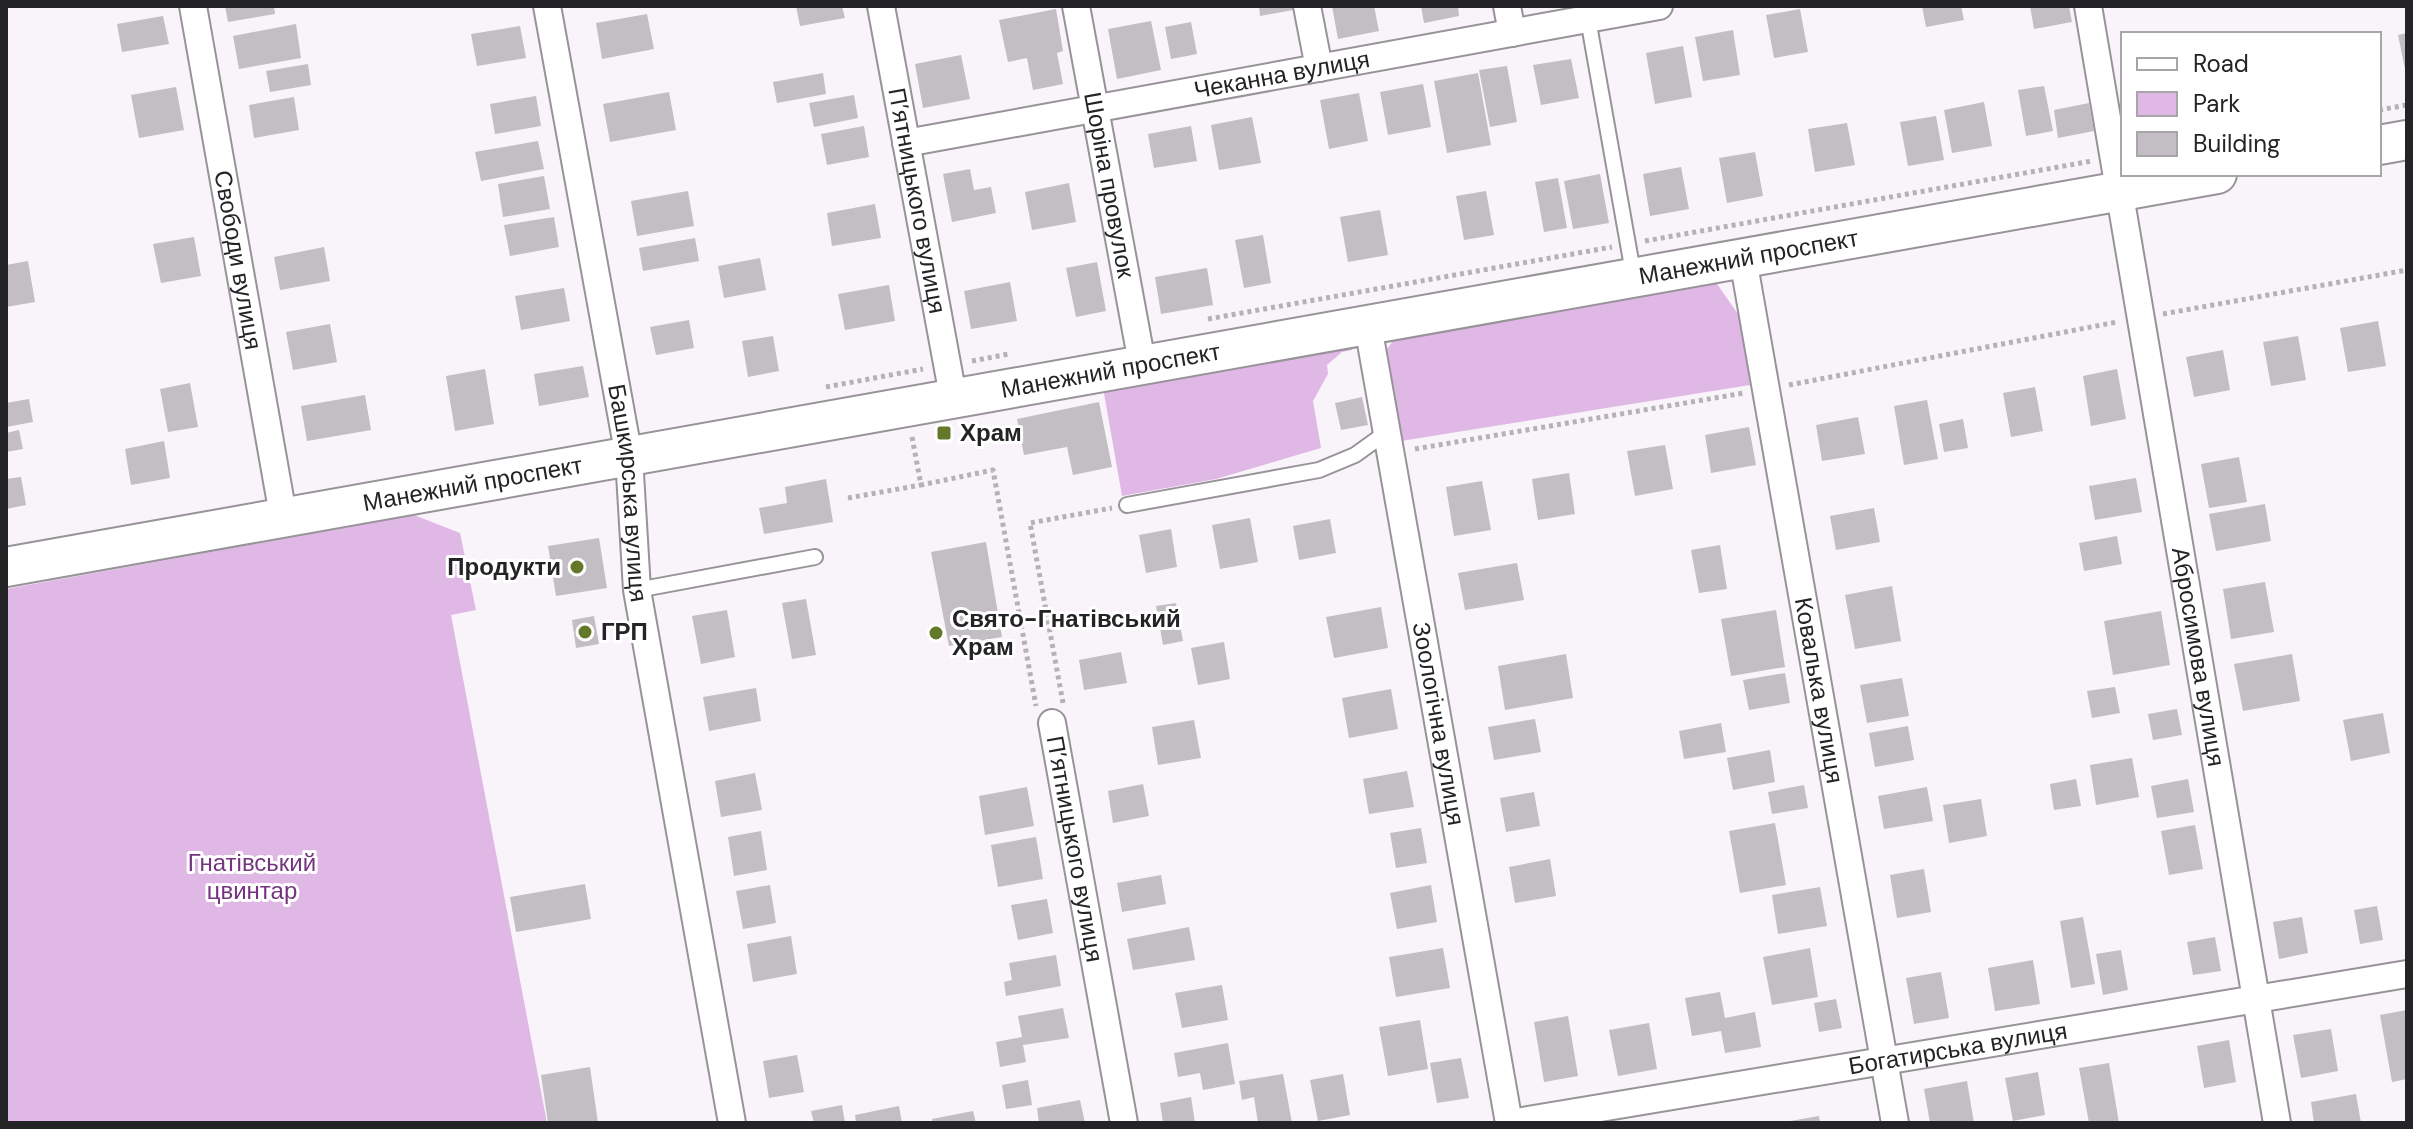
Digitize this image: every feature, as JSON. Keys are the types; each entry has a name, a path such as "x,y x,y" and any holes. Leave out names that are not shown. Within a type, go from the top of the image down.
{"street":[{"name":"Свободи вулиця","path":"193,6 283,515"},
{"name":"Башкирська вулиця","path":"547,6 629,457 637,590 732,1123"},
{"name":"П’ятницького вулиця","path":"881,6 950,381"},
{"name":"Шоріна провулок","path":"1076,6 1142,363"},
{"path":"1307,6 1319,68"},
{"path":"1507,6 1512,33"},
{"name":"Чеканна вулиця","path":"906,143 1659,6"},
{"name":"Абросимова вулиця","path":"2088,6 2277,1123"},
{"path":"2381,145 2407,140"},
{"name":"Манежний проспект","path":"6,567 905,405 950,381 1142,363 1368,326 1631,261 1743,259 2121,174"},
{"name":"Ковалька вулиця","path":"1743,259 1895,1123"},
{"name":"Зоологічна вулиця","path":"1368,326 1510,1123"},
{"name":"П’ятницького вулиця","path":"1052,723 1124,1123"},
{"name":"Богатирська вулиця","path":"1510,1123 2407,974"}],"lane":[{"path":"1588,19 1631,261"},
{"path":"1127,505 1319,470 1388,442"},
{"path":"637,590 815,557"}],"path":[{"path":"2381,110 2407,105"},
{"path":"1198,321 1631,261 2116,174"},
{"path":"1388,442 1766,389 2407,270"},
{"path":"823,387 950,381 1020,352"},
{"path":"905,405 921,485"},
{"name":"П’ятницького вулиця","path":"848,498 993,470 1038,718 1052,723"},
{"path":"1052,723 1065,713 1030,523 1127,505"}],"green space":[{"path":"1713,278 1740,317 1750,385 1401,441 1387,349 1402,329"},
{"path":"1350,339 1352,350 1342,352 1327,365 1328,374 1313,401 1321,448 1216,479 1122,496 1102,382"},
{"name":"Гнатівський цвинтар","path":"414,515 460,533 476,610 451,615 547,1123 6,1123 6,589"}],"building":[{"path":"225,6 274,6 275,14 228,22"},
{"path":"796,6 842,6 845,18 800,26"},
{"path":"1259,6 1293,6 1293,10 1260,16"},
{"path":"1332,6 1374,6 1379,31 1338,39"},
{"path":"1421,6 1458,6 1459,16 1424,23"},
{"path":"1922,6 1961,6 1964,20 1926,27"},
{"path":"2030,6 2069,6 2072,22 2034,29"},
{"path":"1056,9 1063,51 1057,53 1063,84 1033,90 1027,58 1008,62 999,20"},
{"path":"1800,9 1808,52 1774,58 1766,15"},
{"path":"647,14 654,49 602,59 596,23"},
{"path":"163,16 169,44 122,52 117,24"},
{"path":"1151,21 1161,70 1117,79 1108,29"},
{"path":"1191,22 1197,54 1171,59 1165,27"},
{"path":"296,24 301,58 239,69 233,36"},
{"path":"520,26 526,58 477,66 471,34"},
{"path":"1733,30 1740,75 1703,81 1695,37"},
{"path":"2407,33 2407,74 2406,74 2398,35"},
{"path":"1683,46 1692,97 1655,104 1646,53"},
{"path":"961,55 970,99 923,108 915,64"},
{"path":"1571,59 1579,98 1541,105 1533,65"},
{"path":"308,64 311,85 270,92 266,71"},
{"path":"1507,66 1517,122 1490,127 1479,70"},
{"path":"823,73 826,94 777,103 773,82"},
{"path":"1478,73 1491,145 1447,153 1434,81"},
{"path":"1423,84 1431,127 1388,135 1380,92"},
{"path":"2044,86 2053,131 2026,136 2018,90"},
{"path":"176,87 184,130 139,138 131,95"},
{"path":"669,92 676,130 610,142 603,104"},
{"path":"1359,93 1368,141 1329,149 1320,100"},
{"path":"854,95 858,118 814,127 809,103"},
{"path":"536,96 541,126 495,134 490,104"},
{"path":"294,97 299,130 254,138 249,105"},
{"path":"1984,102 1992,146 1952,153 1944,110"},
{"path":"2089,103 2094,131 2058,138 2054,110"},
{"path":"1936,116 1944,160 1908,166 1900,122"},
{"path":"1252,117 1261,163 1219,170 1211,125"},
{"path":"1847,123 1855,165 1815,172 1808,129"},
{"path":"864,126 869,157 827,165 821,134"},
{"path":"1191,126 1197,161 1154,168 1148,134"},
{"path":"538,141 544,169 481,181 475,152"},
{"path":"1755,152 1763,196 1727,203 1719,158"},
{"path":"1681,167 1689,209 1650,216 1643,174"},
{"path":"970,169 974,190 991,187 996,213 952,222 943,174"},
{"path":"1600,174 1609,223 1573,229 1564,181"},
{"path":"544,176 550,209 503,217 498,184"},
{"path":"1558,178 1567,228 1544,232 1535,182"},
{"path":"1069,183 1076,222 1032,230 1025,192"},
{"path":"688,191 694,226 637,236 631,201"},
{"path":"1486,191 1494,235 1464,240 1456,196"},
{"path":"875,204 881,238 832,246 827,213"},
{"path":"1380,210 1388,255 1348,262 1340,217"},
{"path":"554,217 559,247 510,256 504,225"},
{"path":"1263,235 1271,283 1244,288 1235,240"},
{"path":"194,237 201,276 161,283 153,244"},
{"path":"695,238 699,261 643,271 639,248"},
{"path":"324,247 330,281 280,290 274,257"},
{"path":"760,258 766,290 724,298 718,266"},
{"path":"28,261 35,302 6,307 6,265"},
{"path":"1097,262 1106,311 1076,317 1066,268"},
{"path":"1207,268 1213,305 1161,314 1155,277"},
{"path":"1010,282 1017,321 971,329 964,291"},
{"path":"889,285 895,321 845,330 838,294"},
{"path":"564,288 570,321 521,330 515,296"},
{"path":"689,320 694,348 656,355 650,327"},
{"path":"2378,321 2386,366 2348,372 2340,328"},
{"path":"330,324 337,362 293,370 286,332"},
{"path":"773,336 779,371 748,377 742,341"},
{"path":"2298,336 2306,380 2271,386 2263,342"},
{"path":"2223,350 2230,390 2194,397 2186,357"},
{"path":"583,366 589,397 539,406 534,374"},
{"path":"485,369 494,424 455,431 446,376"},
{"path":"2117,369 2126,419 2091,426 2083,376"},
{"path":"190,383 198,427 168,432 160,389"},
{"path":"2035,387 2043,431 2011,437 2003,393"},
{"path":"365,395 371,430 307,441 301,406"},
{"path":"1362,397 1368,425 1341,430 1335,403"},
{"path":"29,399 33,422 6,427 6,403"},
{"path":"1927,400 1938,459 1904,465 1894,406"},
{"path":"1099,402 1112,467 1073,475 1067,447 1024,455 1017,419"},
{"path":"1858,417 1865,454 1822,461 1816,425"},
{"path":"1963,419 1968,448 1944,452 1939,424"},
{"path":"1749,427 1756,465 1711,473 1705,435"},
{"path":"19,430 23,449 6,452 6,433"},
{"path":"164,441 170,478 131,485 125,449"},
{"path":"1665,445 1673,489 1635,496 1627,451"},
{"path":"2239,457 2247,502 2209,508 2201,464"},
{"path":"1569,473 1575,514 1538,520 1532,479"},
{"path":"21,477 26,505 6,509 6,479"},
{"path":"2136,478 2142,512 2095,520 2089,486"},
{"path":"826,479 833,522 764,534 759,508 787,503 785,487"},
{"path":"1482,481 1491,530 1454,536 1446,487"},
{"path":"2265,504 2271,541 2216,551 2209,514"},
{"path":"1874,508 1880,542 1836,550 1830,516"},
{"path":"1250,518 1258,562 1220,569 1212,525"},
{"path":"1330,519 1336,553 1299,560 1293,526"},
{"path":"1171,529 1177,567 1146,573 1139,535"},
{"path":"2117,536 2122,564 2084,571 2079,543"},
{"name":"Продукти","path":"599,538 607,588 556,596 548,546"},
{"path":"986,542 1002,637 949,646 931,552"},
{"path":"1720,545 1727,589 1699,593 1691,550"},
{"path":"1517,563 1524,600 1465,610 1458,573"},
{"path":"2265,582 2274,632 2231,639 2223,589"},
{"path":"1892,586 1901,641 1855,649 1845,595"},
{"path":"806,599 816,655 792,659 782,603"},
{"path":"1176,603 1183,641 1163,645 1156,606"},
{"path":"1381,607 1388,648 1334,658 1326,617"},
{"path":"727,610 735,657 701,664 692,616"},
{"path":"1776,610 1785,667 1731,676 1721,619"},
{"path":"2161,611 2170,665 2113,675 2104,621"},
{"name":"ГРП","path":"594,616 599,644 576,648 572,620"},
{"path":"1224,642 1230,679 1198,685 1191,648"},
{"path":"1121,652 1127,683 1084,690 1079,660"},
{"path":"1566,654 1573,698 1505,710 1498,666"},
{"path":"2292,654 2300,701 2243,711 2234,664"},
{"path":"1785,673 1790,703 1749,710 1743,680"},
{"path":"1902,678 1909,716 1867,723 1860,685"},
{"path":"2115,687 2120,713 2092,718 2087,691"},
{"path":"756,688 761,721 709,731 703,697"},
{"path":"1391,689 1398,729 1349,738 1342,698"},
{"path":"2177,709 2182,735 2153,740 2148,714"},
{"path":"2383,713 2390,753 2351,761 2343,720"},
{"path":"1535,719 1541,752 1494,760 1488,727"},
{"path":"1194,720 1201,758 1158,765 1152,727"},
{"path":"1721,723 1726,752 1684,759 1679,731"},
{"path":"1908,726 1914,760 1875,767 1869,733"},
{"path":"1770,750 1775,782 1733,790 1727,758"},
{"path":"2132,758 2139,797 2096,805 2090,765"},
{"path":"1407,771 1414,807 1369,814 1363,779"},
{"path":"755,773 762,810 721,817 715,781"},
{"path":"2076,779 2081,806 2054,810 2050,784"},
{"path":"2188,779 2194,812 2157,818 2151,786"},
{"path":"1143,784 1149,816 1113,823 1108,791"},
{"path":"1804,785 1808,808 1772,814 1768,792"},
{"path":"1027,787 1034,826 985,835 979,796"},
{"path":"1927,787 1933,821 1884,829 1878,796"},
{"path":"1534,792 1540,826 1506,832 1500,798"},
{"path":"1981,799 1987,836 1949,843 1943,805"},
{"path":"1775,823 1786,885 1740,893 1729,831"},
{"path":"2195,825 2203,869 2169,875 2161,831"},
{"path":"1421,828 1427,863 1396,868 1390,833"},
{"path":"761,831 767,870 734,876 728,837"},
{"path":"1036,837 1043,879 998,887 991,845"},
{"path":"1550,859 1556,896 1515,903 1509,867"},
{"path":"1924,869 1931,912 1897,918 1890,875"},
{"path":"1161,875 1166,904 1122,912 1117,883"},
{"path":"585,884 591,919 516,932 510,897"},
{"path":"770,885 776,923 743,929 736,891"},
{"path":"1431,885 1437,922 1397,929 1390,893"},
{"path":"1820,887 1827,926 1778,934 1772,895"},
{"path":"1047,899 1053,933 1018,940 1011,905"},
{"path":"2377,906 2383,940 2360,944 2354,910"},
{"path":"2083,917 2095,984 2071,988 2060,921"},
{"path":"2302,917 2308,953 2279,959 2273,922"},
{"path":"1189,927 1195,960 1133,970 1127,939"},
{"path":"791,936 797,974 753,982 747,944"},
{"path":"2215,937 2221,971 2193,975 2187,942"},
{"path":"1443,948 1450,988 1396,997 1389,957"},
{"path":"1810,948 1818,997 1772,1005 1763,957"},
{"path":"2121,950 2128,990 2103,995 2096,954"},
{"path":"1056,955 1061,986 1006,996 1004,982 1012,980 1009,963"},
{"path":"2033,960 2040,1004 1995,1011 1988,968"},
{"path":"1941,972 1949,1018 1914,1024 1906,978"},
{"path":"1222,985 1228,1020 1182,1028 1175,993"},
{"path":"1720,992 1725,1018 1755,1012 1761,1047 1725,1053 1721,1031 1692,1036 1685,998"},
{"path":"1836,999 1842,1028 1819,1032 1814,1003"},
{"path":"1063,1008 1069,1038 1023,1045 1026,1062 1000,1067 996,1042 1022,1037 1018,1016"},
{"path":"2407,1010 2407,1079 2392,1082 2380,1015"},
{"path":"1568,1016 1578,1076 1544,1082 1534,1022"},
{"path":"1420,1020 1428,1069 1388,1076 1379,1027"},
{"path":"1649,1023 1657,1069 1618,1076 1609,1030"},
{"path":"2331,1029 2338,1071 2301,1078 2293,1035"},
{"path":"2229,1040 2236,1082 2204,1088 2197,1046"},
{"path":"1228,1043 1235,1084 1203,1090 1200,1073 1178,1077 1174,1053"},
{"path":"797,1055 804,1092 769,1098 763,1061"},
{"path":"1461,1058 1469,1098 1437,1103 1430,1063"},
{"path":"2109,1063 2119,1123 2089,1123 2079,1068"},
{"path":"590,1067 598,1123 548,1123 541,1075"},
{"path":"2038,1072 2045,1115 2013,1121 2005,1078"},
{"path":"1283,1074 1292,1123 1258,1123 1254,1097 1242,1100 1239,1081"},
{"path":"1343,1074 1350,1115 1318,1121 1310,1080"},
{"path":"1028,1080 1032,1105 1006,1109 1002,1085"},
{"path":"1967,1081 1974,1123 1930,1123 1924,1089"},
{"path":"2356,1094 2361,1123 2314,1123 2311,1102"},
{"path":"1191,1097 1195,1123 1163,1123 1160,1103"},
{"path":"1080,1100 1085,1123 1039,1123 1037,1108"},
{"path":"842,1105 845,1123 814,1123 811,1111"},
{"path":"899,1106 902,1123 856,1123 855,1115"},
{"path":"973,1111 976,1123 933,1123 932,1119"},
{"path":"1819,1116 1820,1123 1790,1123 1790,1121"}],"place":[{"name":"Храм","path":"944,433"},
{"name":"Продукти","path":"577,567"},
{"name":"ГРП","path":"585,632"},
{"name":"Свято-Гнатівський Храм","path":"936,633"}]}
